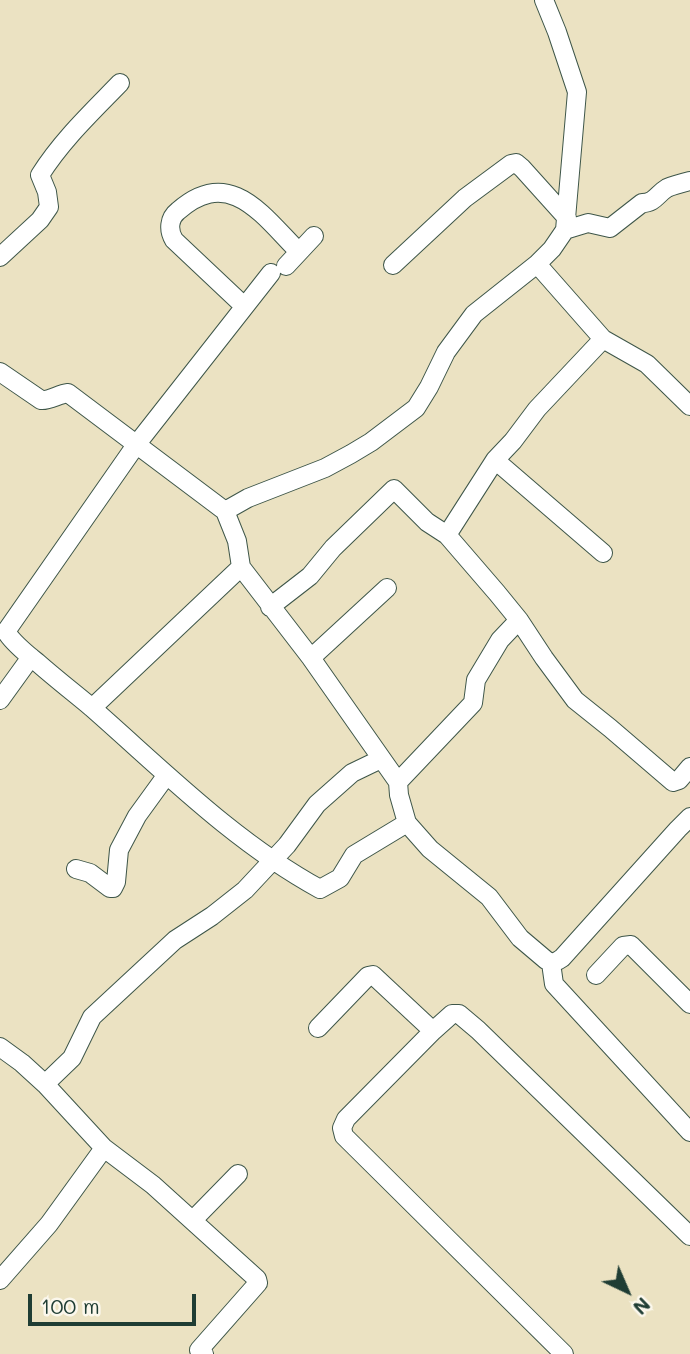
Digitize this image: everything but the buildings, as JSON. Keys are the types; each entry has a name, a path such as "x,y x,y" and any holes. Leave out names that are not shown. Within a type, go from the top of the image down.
{"street":[{"path":"225,511 248,498 325,468 351,454 416,408 446,352 474,314 552,249 566,224 577,92 544,0"},
{"path":"0,257 40,220 49,207 47,192 40,175 46,165 120,83"},
{"path":"393,265 465,198 511,164 516,163 522,168 566,224"},
{"path":"566,224 588,223 610,228 642,203 653,201 665,189 690,181"},
{"path":"244,306 174,240 170,233 170,223 174,213 190,201 214,191 234,194 253,206 299,251"},
{"path":"314,236 244,306 136,445 8,631 9,636 31,657 166,776 272,860 320,889 340,878 354,855 407,823"},
{"path":"537,264 603,340 648,364 690,405"},
{"path":"447,535 495,460 537,409 603,340"},
{"path":"0,372 41,400 68,393 225,511 237,541 242,567 311,658 398,782 407,823 430,849 489,897 520,938 551,963 554,984 690,1132"},
{"path":"495,460 603,553"},
{"path":"270,607 310,576 332,548 394,489 427,522 447,535 519,620 575,700 673,782 679,780 690,767"},
{"path":"92,708 242,567"},
{"path":"311,658 387,588"},
{"path":"398,782 473,703 476,680 500,640 519,620"},
{"path":"0,699 31,657"},
{"path":"45,1084 72,1058 92,1017 175,940 245,890 288,845 317,804 352,773 381,759"},
{"path":"76,869 90,873 113,888 119,850 137,816 166,776"},
{"path":"551,963 562,958 690,817"},
{"path":"596,975 623,946 631,946 690,1004"},
{"path":"318,1028 368,976 373,975 433,1031"},
{"path":"564,1354 344,1136 342,1128 346,1119 433,1031 452,1014 459,1014 690,1236"},
{"path":"0,1047 45,1084 104,1147 153,1185 257,1279 258,1283 199,1353"},
{"path":"0,1280 49,1224 104,1147"},
{"path":"193,1220 238,1174"}]}
